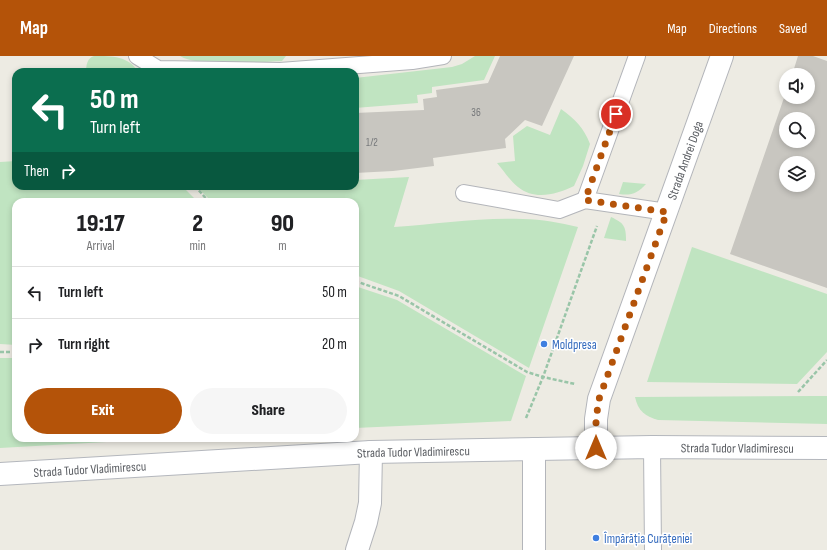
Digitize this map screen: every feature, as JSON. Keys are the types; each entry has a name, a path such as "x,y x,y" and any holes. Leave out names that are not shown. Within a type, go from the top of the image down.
{"main road":[{"name":"Strada Andrei Doga","path":"596,448 596,419 599,399 722,56"},
{"name":"Strada Tudor Vladimirescu","path":"0,474 372,452 652,447 827,448"},
{"path":"534,449 534,550"},
{"path":"357,550 366,522 370,503 372,452"}],"lane":[{"path":"137,56 156,68"},
{"path":"324,68 412,62 443,56"},
{"path":"585,200 637,56"},
{"path":"464,193 559,210 585,200 667,212"},
{"path":"652,447 653,550"}],"path":[{"path":"198,190 206,198"},
{"path":"359,282 399,296 527,372 575,384"},
{"path":"0,352 12,352"},
{"path":"798,392 827,360"},
{"path":"526,418 543,377"}],"green space":[{"path":"107,56 119,58 130,63 135,68 87,68 88,60 92,57"},
{"path":"180,56 286,56 282,61 214,63 189,60"},
{"path":"475,56 495,56 484,80 432,87 432,93 417,95 418,103 359,108 359,78 452,67 462,64"},
{"path":"561,109 571,116 578,124 585,133 590,144 583,166 574,186 553,194 532,194 518,187 512,182 497,163 515,161 513,136 527,126 550,135"},
{"path":"12,161 12,190 186,190 194,198 12,198 12,345 0,344 0,162"},
{"path":"409,177 394,227 475,220 530,219 544,220 578,227 529,368 399,291 359,276 359,198 208,198 200,190 359,190 359,180"},
{"path":"623,182 646,184 634,193 627,195 619,194"},
{"path":"611,217 619,221 625,228 626,241 604,238"},
{"path":"692,247 827,294 827,352 797,384 647,382"},
{"path":"359,287 397,300 526,376 511,421 359,428"},
{"path":"0,358 12,358 12,442 106,442 0,448"},
{"path":"827,396 827,424 658,420 649,417 640,409 635,397"}],"building":[{"path":"500,56 574,56 542,126 525,120 505,139 506,148 433,158 434,166 393,171 359,173 359,113 424,110 423,99 437,97 436,90 488,83"},
{"path":"798,56 813,56 827,61 827,288 730,254 779,112 779,148 815,148 815,112 779,112 782,104 815,104 815,68 794,68"}],"place":[{"name":"Moldpresa","path":"544,344"},
{"name":"Împărăția Curățeniei","path":"596,538"}],"route":[{"path":"596,448 596,419 599,399 667,212 585,200 616,114"}]}
